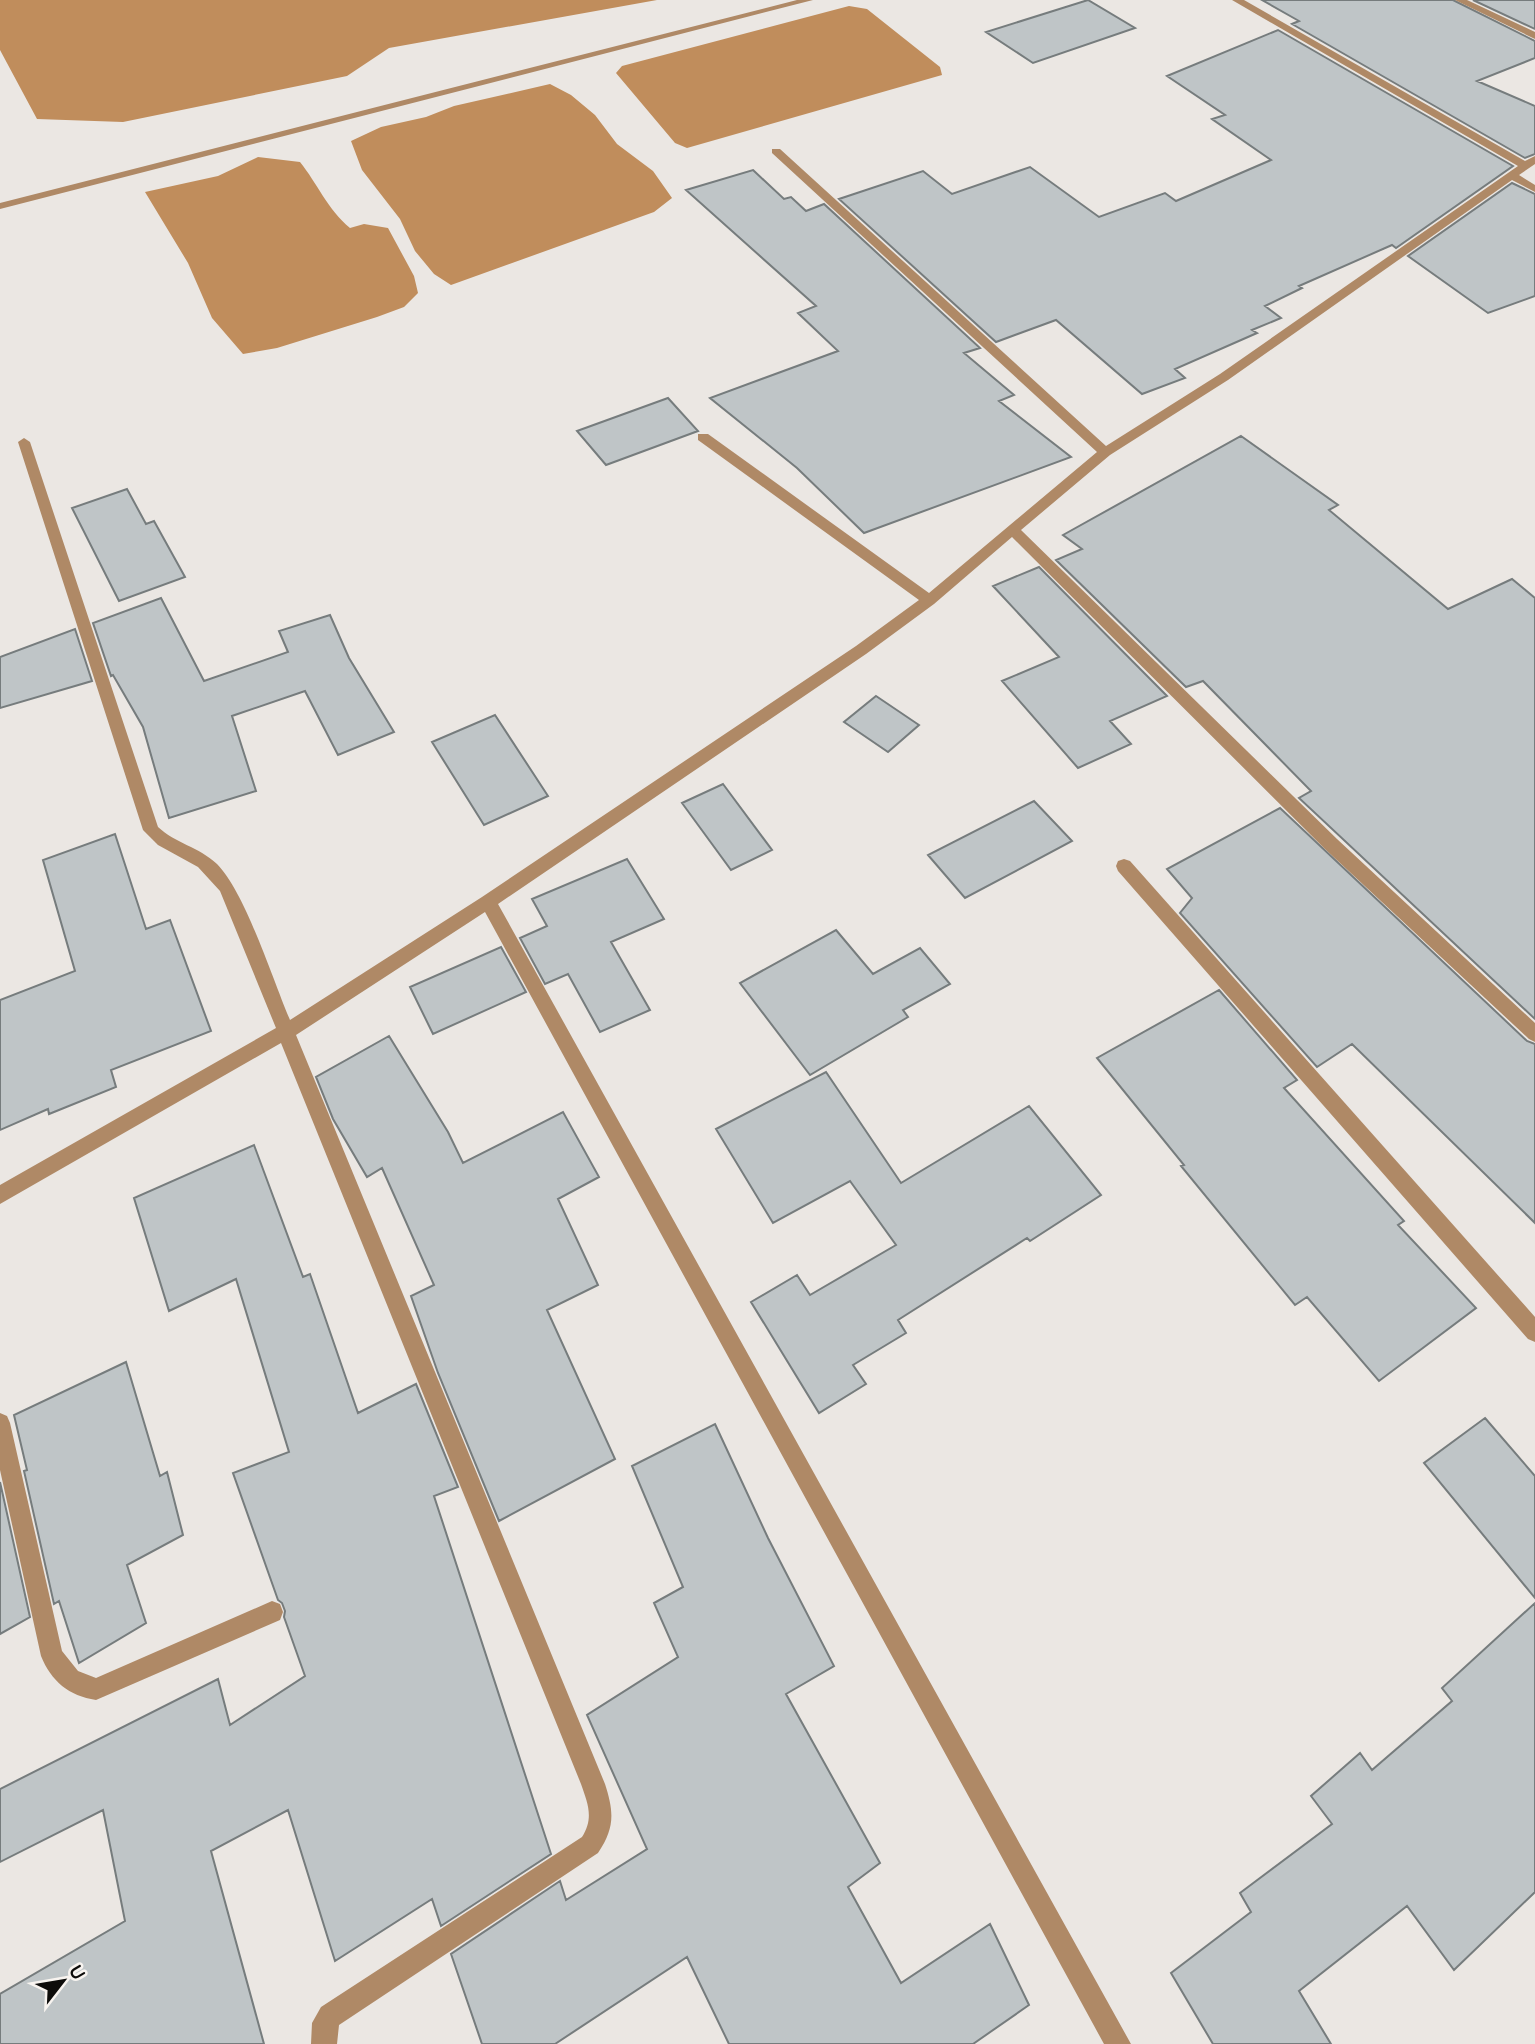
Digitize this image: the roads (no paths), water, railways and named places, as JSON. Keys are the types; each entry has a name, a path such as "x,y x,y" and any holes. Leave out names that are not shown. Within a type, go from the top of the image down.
{"street":[{"path":"0,206 808,0"},
{"path":"0,1195 285,1032 488,902 861,650 929,600 1105,452 1224,377 1530,163 1237,0"},
{"path":"1460,0 1535,36"},
{"path":"776,151 1105,452"},
{"path":"1512,176 1535,189"},
{"path":"703,437 929,600"},
{"path":"24,442 151,830 164,844 197,857 213,870 227,888 588,1772 602,1816 600,1831 590,1845 330,2016 325,2023 324,2044"},
{"path":"1012,529 1331,844 1535,1034"},
{"path":"1124,866 1535,1332"},
{"path":"488,902 1118,2044"},
{"path":"0,1423 52,1656 69,1680 79,1687 96,1689 272,1612"}]}
